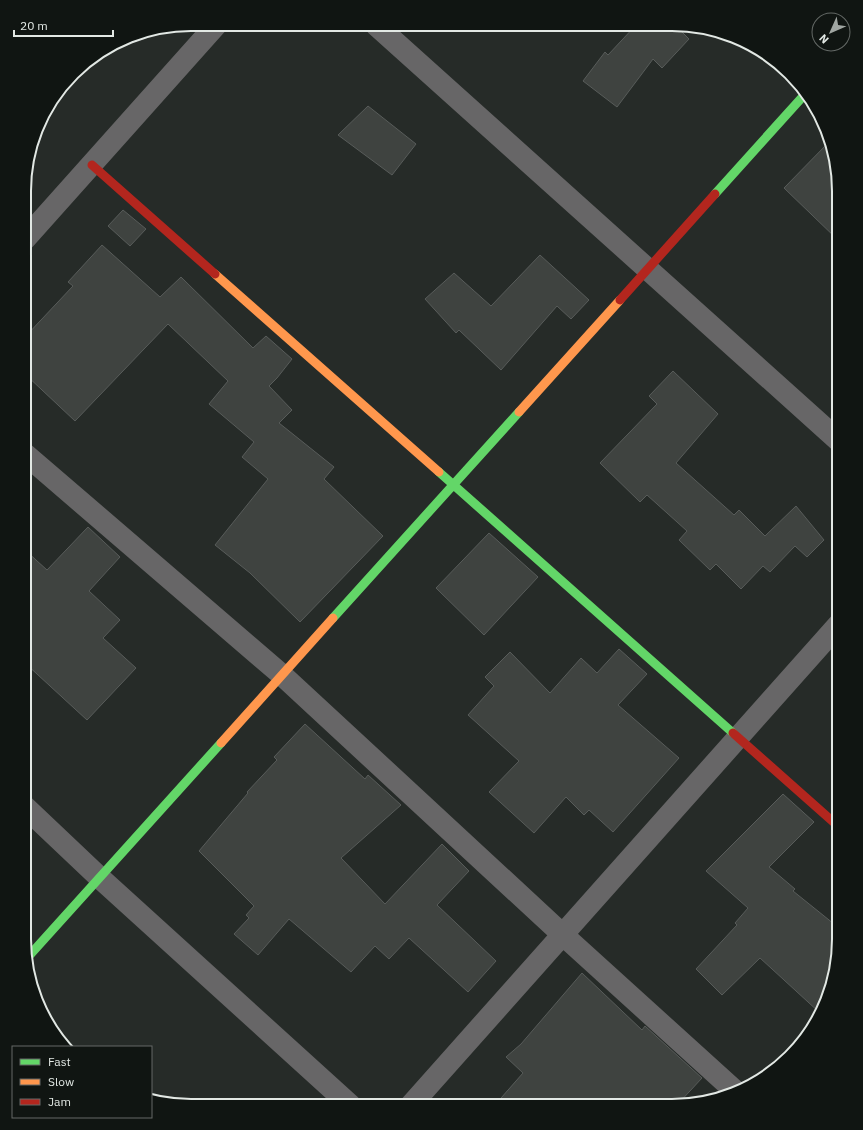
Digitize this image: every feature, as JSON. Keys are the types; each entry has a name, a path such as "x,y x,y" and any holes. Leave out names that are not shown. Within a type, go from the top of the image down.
{"street":[{"path":"31,231 92,165 211,31"},
{"path":"384,31 832,435"},
{"path":"31,953 802,98"},
{"path":"92,165 832,821"},
{"path":"31,459 282,675 563,935 731,1088"},
{"path":"416,1099 832,632"},
{"path":"31,813 100,878 343,1099"}],"building":[{"path":"630,31 681,31 689,39 662,68 653,59 617,107 583,81 605,52 608,55"},
{"path":"368,106 416,144 392,175 338,135"},
{"path":"825,146 832,181 832,234 784,188"},
{"path":"123,210 146,229 130,246 108,226"},
{"path":"102,245 160,297 181,277 253,348 266,336 292,359 269,386 292,410 279,423 334,467 324,479 383,536 300,622 250,573 215,545 268,479 242,457 254,442 209,404 228,381 168,324 75,421 31,380 31,331 73,286 68,282"},
{"path":"540,255 589,300 571,319 557,306 501,370 459,330 456,333 425,299 454,273 491,306"},
{"path":"673,371 718,414 676,463 734,515 739,510 765,536 796,506 824,540 807,557 795,546 770,572 763,566 741,589 716,564 710,570 679,540 687,531 647,495 640,502 600,463 657,404 649,396"},
{"path":"88,527 120,557 89,591 120,620 103,638 136,668 87,720 31,669 31,555 47,570"},
{"path":"489,533 538,577 484,635 436,588"},
{"path":"619,649 647,674 618,705 679,758 613,832 589,810 584,815 566,797 534,833 489,792 519,761 468,715 494,686 485,677 510,652 550,693 581,658 597,673"},
{"path":"305,724 365,779 368,775 401,805 341,858 385,904 442,844 469,871 437,905 496,961 468,992 409,938 389,959 375,946 351,972 289,919 258,955 234,934 249,918 246,915 254,906 199,851 248,793 247,792 277,760 274,757"},
{"path":"783,794 814,822 769,867 795,889 793,891 832,922 831,960 827,980 816,1009 760,958 722,995 696,969 737,925 735,923 748,908 706,871"},
{"path":"582,973 642,1030 645,1026 702,1078 683,1099 500,1099 523,1073 506,1057 521,1044"}],"traffic: fast":[{"path":"715,194 802,98"},
{"path":"333,618 519,412"},
{"path":"439,472 733,733"},
{"path":"31,953 221,743"}],"traffic: slow":[{"path":"215,274 439,472"},
{"path":"519,412 620,300"},
{"path":"221,743 333,618"}],"traffic: jam":[{"path":"92,165 215,274"},
{"path":"620,300 715,194"},
{"path":"733,733 832,821"}]}
